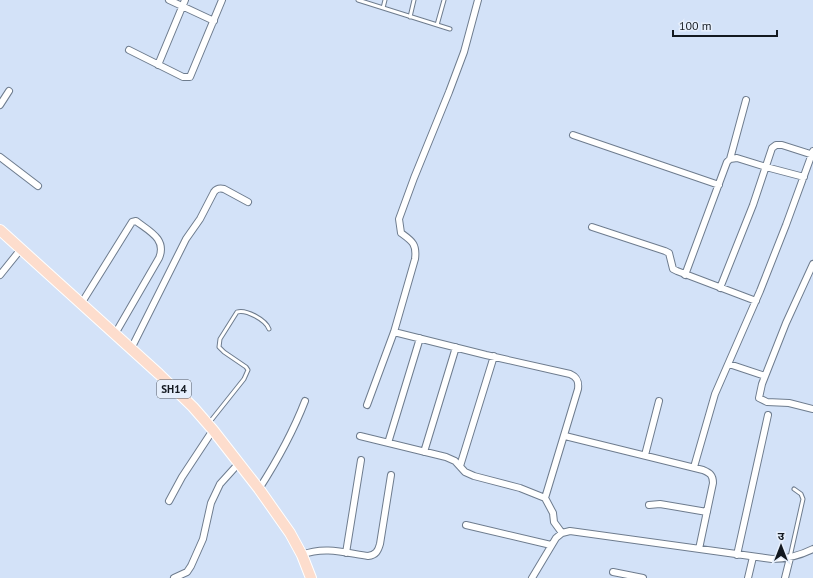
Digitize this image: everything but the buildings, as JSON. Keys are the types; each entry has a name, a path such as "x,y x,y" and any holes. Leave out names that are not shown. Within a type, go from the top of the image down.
{"main road":[{"name":"SH14","path":"0,230 165,380 211,427 259,489 290,533 302,555 311,578"}],"street":[{"path":"169,0 184,3 214,22"},
{"path":"128,50 183,77 190,77 222,0"},
{"path":"367,405 394,332 415,259 416,250 414,244 401,233 399,219 464,52 478,0"},
{"path":"158,65 184,3"},
{"path":"0,105 8,90"},
{"path":"686,275 719,185 724,167 730,159 746,100"},
{"path":"572,135 719,185"},
{"path":"694,467 715,394 756,301 813,154 782,145 776,145 772,148 753,205 720,288"},
{"path":"0,157 38,186"},
{"path":"730,159 742,159 804,177"},
{"path":"131,349 186,238 200,219 214,192 221,188 248,202"},
{"path":"81,304 132,222 136,221 156,237 161,244 162,252 160,258 115,334"},
{"path":"592,227 669,253 673,269 756,301"},
{"path":"0,275 21,249"},
{"path":"813,264 786,322 759,398 762,401 789,403 813,409"},
{"path":"394,332 575,376 579,382 578,389 546,498 553,513 554,522 562,533"},
{"path":"388,443 420,338"},
{"path":"424,452 456,347"},
{"path":"460,466 494,356"},
{"path":"729,364 766,376"},
{"path":"259,489 287,443 305,401"},
{"path":"644,455 659,401"},
{"path":"737,555 768,415"},
{"path":"169,501 211,427"},
{"path":"360,436 446,457 454,461 465,472 474,476 520,488 546,498"},
{"path":"565,436 694,467 710,473 712,483 700,549"},
{"path":"346,553 361,460"},
{"path":"174,578 187,572 191,566 203,539 211,503 220,484 238,463"},
{"path":"302,555 313,550 368,556 377,552 380,544 391,475"},
{"path":"649,505 660,504 707,512"},
{"path":"466,525 551,545"},
{"path":"532,578 556,538 562,533 570,531 772,559 790,558 802,555 813,549"},
{"path":"748,578 754,557"},
{"path":"785,578 790,558"},
{"path":"613,572 643,578"}],"lane":[{"path":"358,0 450,29"},
{"path":"384,8 385,0"},
{"path":"410,17 414,0"},
{"path":"437,25 444,0"},
{"path":"211,427 244,379 248,370 219,347 220,339 237,312 242,311 261,319 269,329"},
{"path":"790,558 803,499 801,494 794,489"}]}
